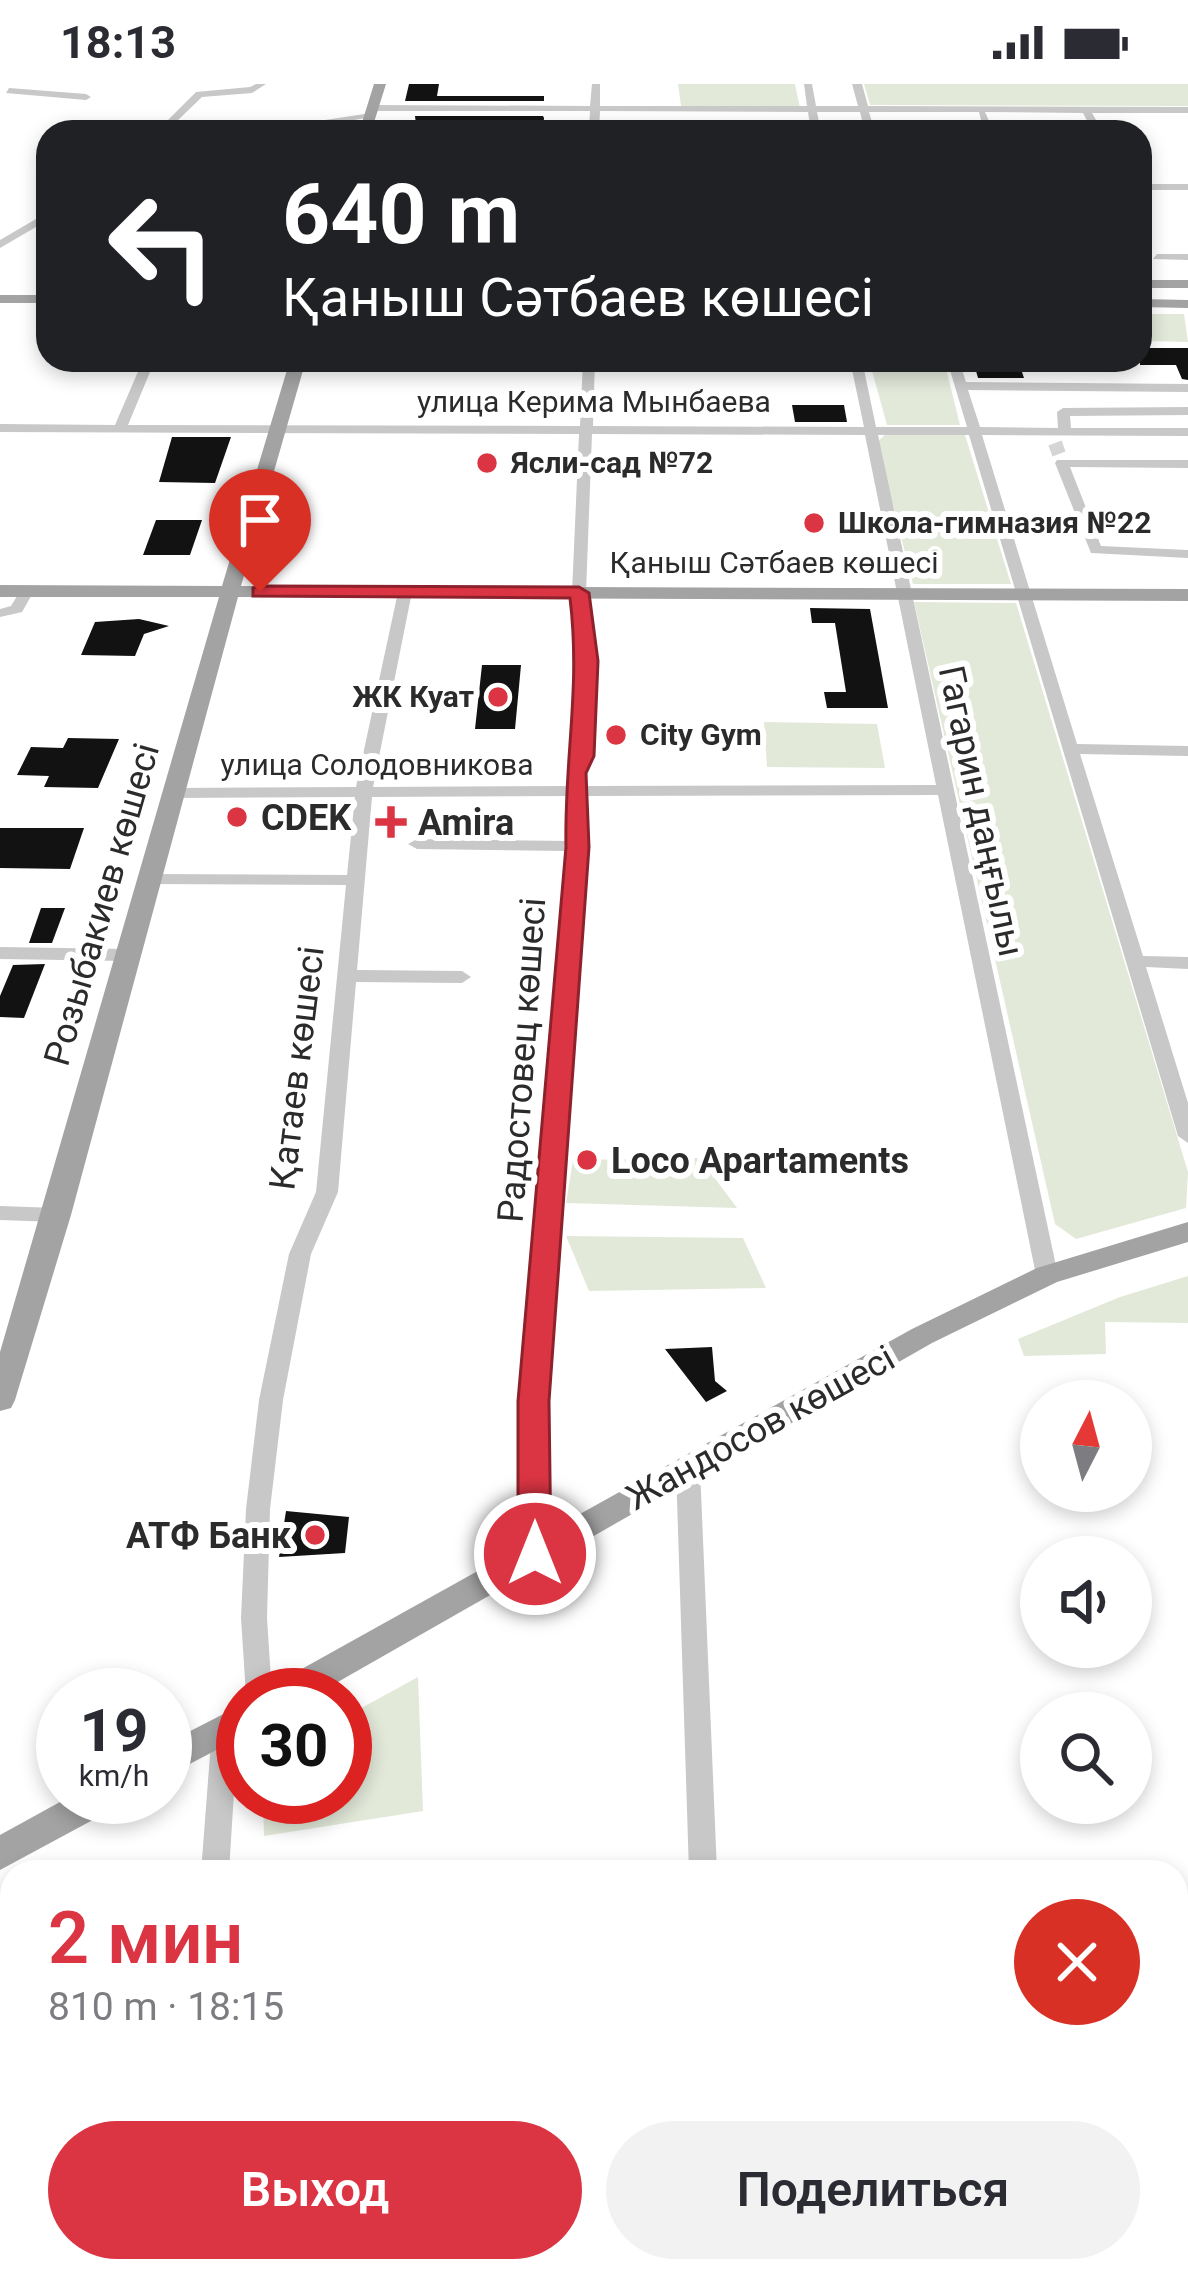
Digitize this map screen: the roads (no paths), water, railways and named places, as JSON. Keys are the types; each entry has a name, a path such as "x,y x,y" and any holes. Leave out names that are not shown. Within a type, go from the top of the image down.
{"main road":[{"path":"369,120 380,84"},
{"path":"0,281 36,281"},
{"path":"1152,284 1188,284"},
{"path":"0,299 36,299"},
{"path":"1152,303 1188,304"},
{"name":"Розыбакиев көшесі","path":"0,1400 57,1215 171,793 295,372"},
{"name":"Қаныш Сәтбаев көшесі","path":"0,591 1188,595"},
{"name":"Жандосов көшесі","path":"334,1668 922,1336 1047,1275 1188,1232"},
{"path":"5,1847 50,1824"}],"street":[{"path":"174,120 200,94 251,90 262,84"},
{"path":"594,120 596,84"},
{"path":"808,84 813,120"},
{"path":"857,84 867,120"},
{"path":"9,91 86,97"},
{"path":"335,120 372,112 594,109 1188,110"},
{"path":"706,110 707,120"},
{"path":"1086,110 1091,120"},
{"path":"982,114 984,120"},
{"path":"1152,187 1188,188"},
{"path":"0,245 36,222"},
{"path":"1157,257 1188,257"},
{"path":"120,428 144,372"},
{"name":"Радостовец көшесі","path":"535,1554 533,1401 578,847 575,773 583,756 588,665 579,593 589,372"},
{"name":"Гагарин даңғылы","path":"858,372 1047,1275"},
{"path":"957,372 1188,1136"},
{"path":"961,386 1188,388"},
{"path":"1188,411 1071,411 1060,414 1058,444 1096,550 1113,555 1188,554"},
{"name":"улица Керима Мынбаева","path":"0,428 972,430 1058,444 1188,432"},
{"path":"1058,444 1188,464"},
{"path":"0,613 17,608 27,591"},
{"name":"Қатаев көшесі","path":"257,1668 258,1509 272,1400 300,1254 327,1192 364,791 405,592"},
{"path":"1071,749 1188,751"},
{"name":"улица Солодовникова","path":"171,793 944,790"},
{"path":"417,844 578,847"},
{"path":"148,879 358,880"},
{"path":"0,952 126,955"},
{"path":"1135,962 1188,963"},
{"path":"348,976 462,977"},
{"path":"0,1213 57,1215"},
{"path":"688,1468 703,1860"},
{"path":"217,1860 221,1824"}],"tunnel":[{"path":"1055,443 1059,454"}],"place":[{"name":"Ясли-сад №72","path":"487,463"},
{"name":"Школа-гимназия №22","path":"814,523"},
{"name":"ЖК Куат","path":"498,697"},
{"name":"City Gym","path":"616,735"},
{"name":"CDEK","path":"237,817"},
{"name":"Amira","path":"391,822"},
{"name":"Loco Apartaments","path":"587,1160"},
{"name":"АТФ Банк","path":"315,1535"}]}
